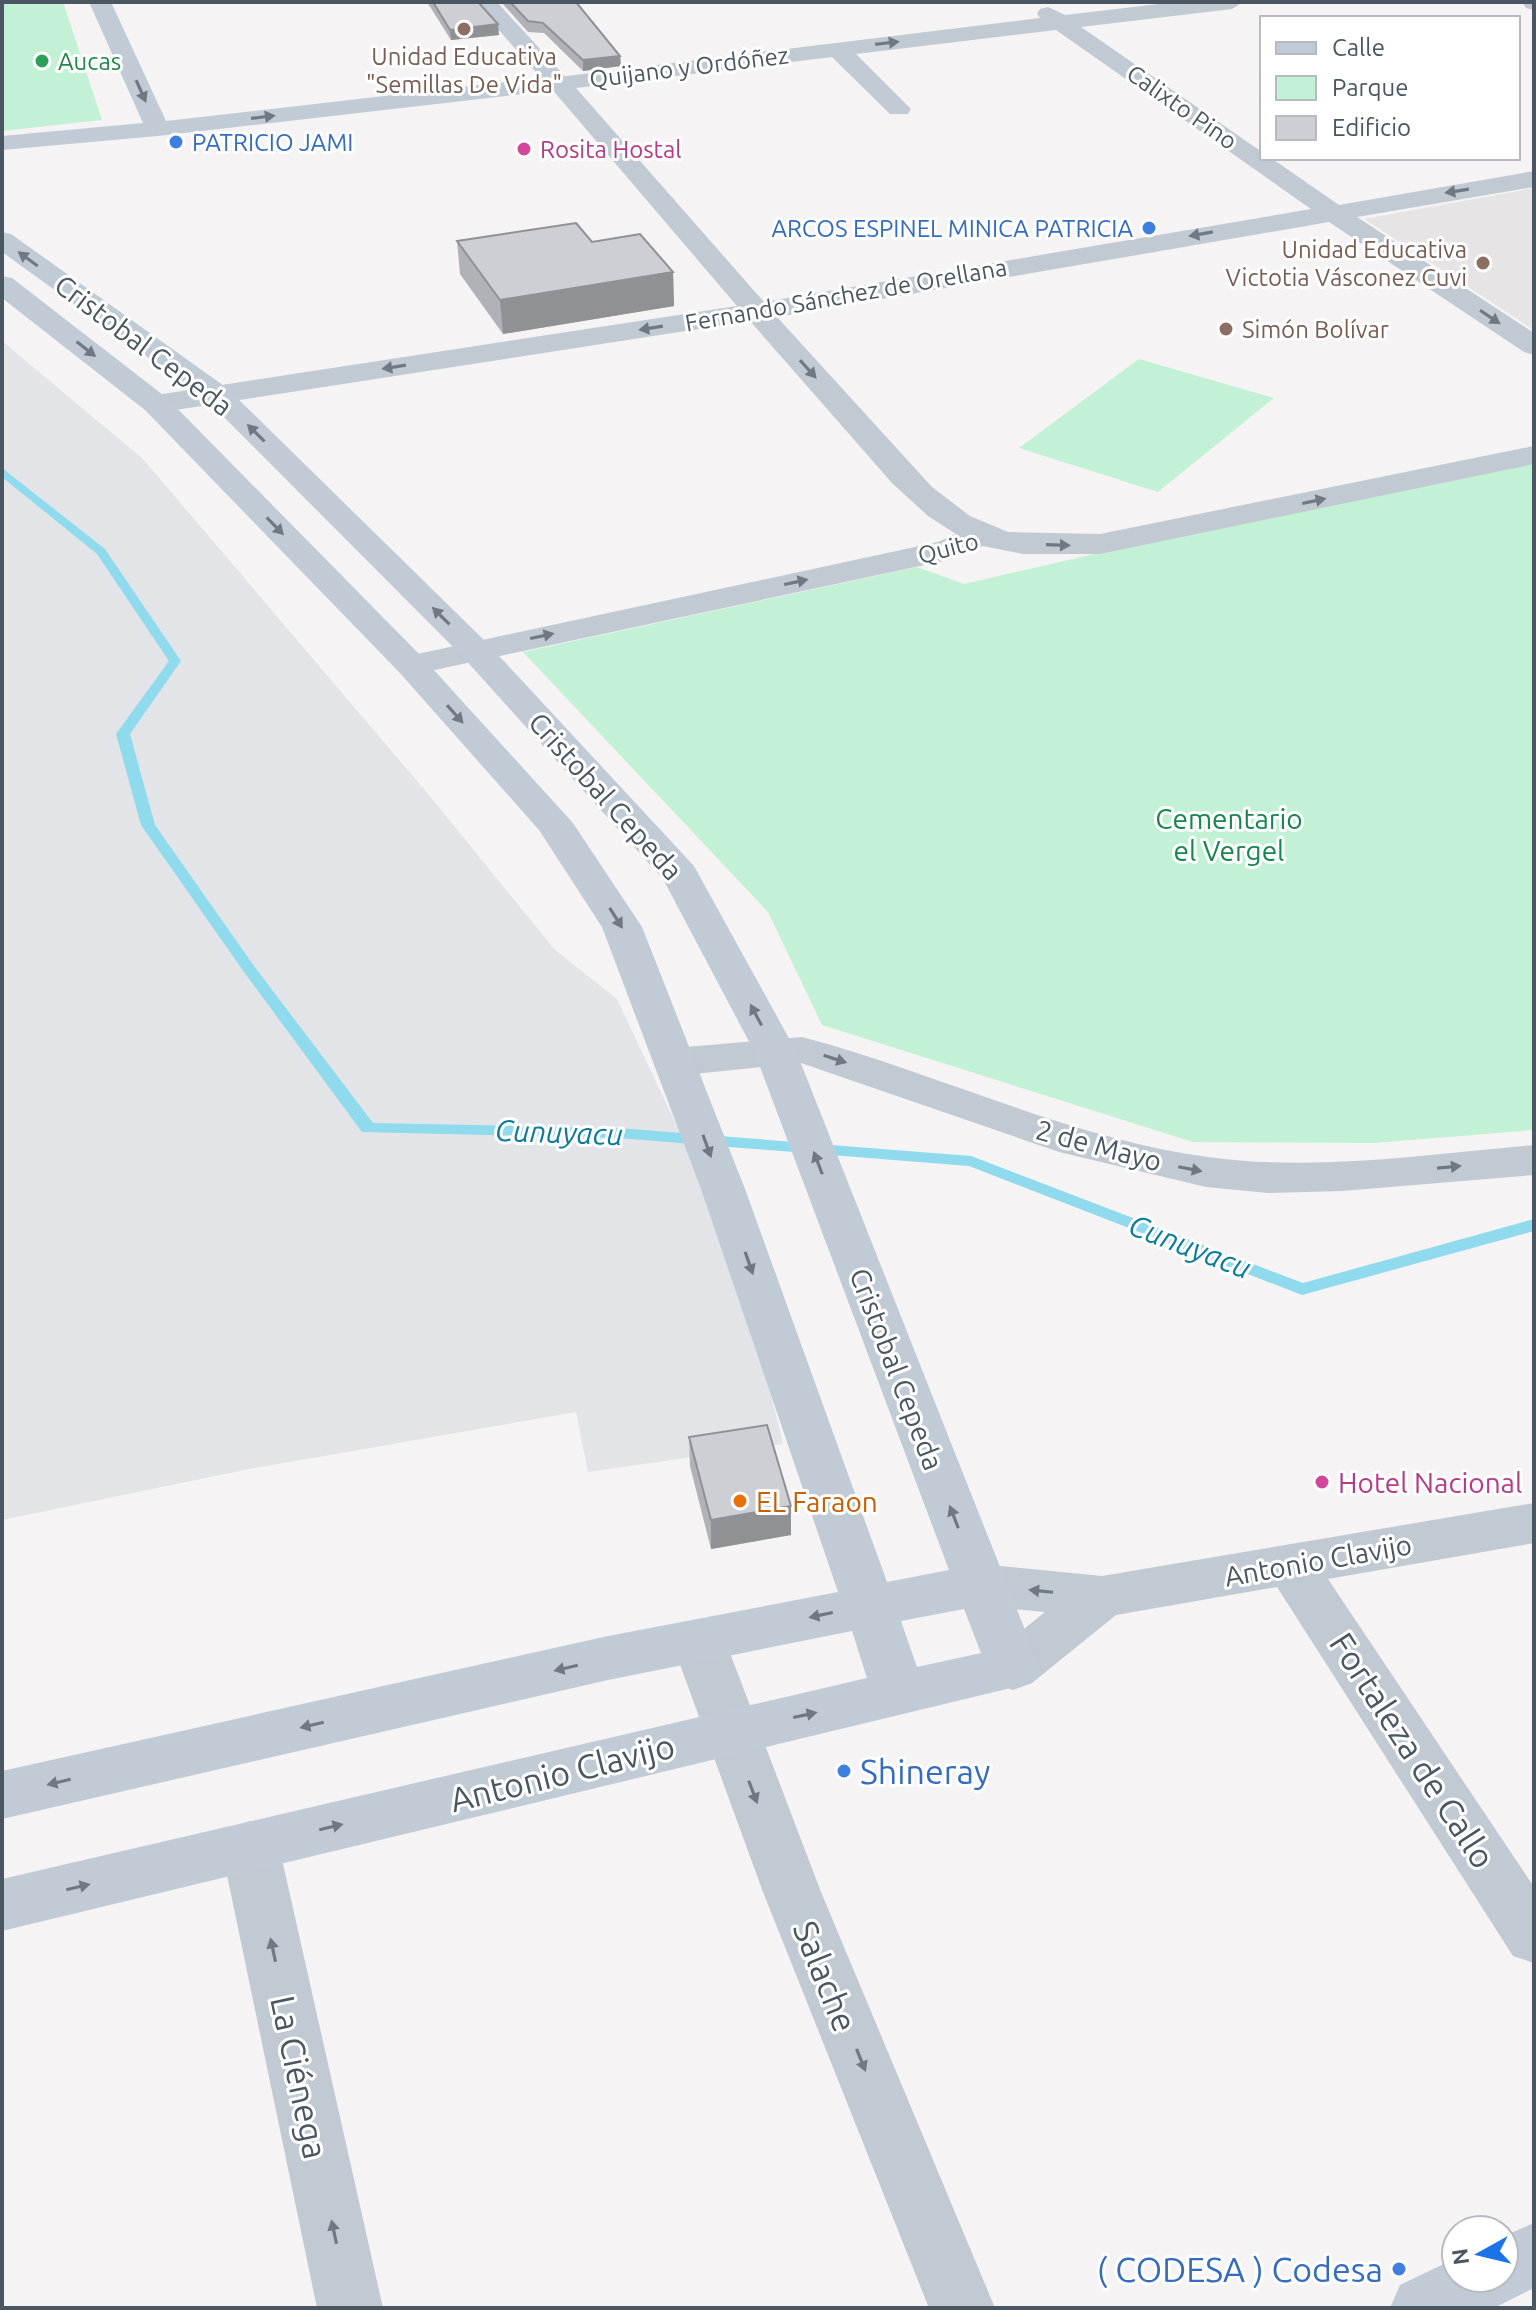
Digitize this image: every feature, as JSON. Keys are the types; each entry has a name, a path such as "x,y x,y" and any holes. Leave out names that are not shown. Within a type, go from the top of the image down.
{"street":[{"path":"100,2 158,129"},
{"path":"485,2 559,83 756,312 909,481 954,521 981,535"},
{"name":"Calixto Pino","path":"1029,2 1332,212 1534,346"},
{"name":"Quijano y Ordóñez","path":"2,146 1232,2"},
{"path":"837,49 899,109"},
{"name":"Fernando Sánchez de Orellana","path":"156,404 756,312 1534,179"},
{"name":"Cristobal Cepeda","path":"2,240 217,394 475,650 680,874 775,1051 1013,1668"},
{"name":"Cristobal Cepeda","path":"2,284 156,404 411,665 554,823 622,927 723,1189 900,1694"},
{"name":"Quito","path":"411,665 948,550 981,535 1030,544 1100,544 1534,455"},
{"name":"2 de Mayo","path":"675,1062 775,1051 802,1050 822,1054 1074,1142 1206,1172 1268,1178 1342,1176 1534,1160"},
{"name":"Antonio Clavijo","path":"2,1795 698,1640 980,1585 1102,1597 1534,1523"},
{"name":"Fortaleza de Callo","path":"1290,1564 1534,1937"},
{"name":"Antonio Clavijo","path":"2,1905 729,1731 1013,1668 1102,1597"},
{"name":"Salache","path":"698,1640 729,1731 962,2308"},
{"name":"La Ciénega","path":"250,1846 350,2308"},
{"path":"1423,2308 1452,2294"}],"shaded area":[{"name":"Unidad Educativa Victotia Vásconez Cuvi","path":"1534,188 1534,330 1364,219"},
{"path":"2,341 143,459 428,794 555,950 617,999 692,1158 764,1366 783,1444 588,1472 576,1412 249,1469 2,1520"}],"green space":[{"name":"Aucas","path":"2,2 63,2 102,120 2,131"},
{"path":"1139,359 1274,398 1158,492 1019,448"},
{"name":"Cementario el Vergel","path":"1534,453 1534,1130 1373,1143 1193,1142 822,1025 768,912 523,652 917,567 964,584"}],"building":[{"path":"433,2 478,2 498,24 450,30"},
{"path":"510,2 576,2 620,56 583,60 543,23 528,21"},
{"path":"576,223 592,242 640,234 673,272 500,300 457,241"},
{"path":"767,1425 791,1506 711,1520 689,1437"}],"waterway":[{"name":"Cunuyacu","path":"2,471 101,552 175,661 123,734 148,825 249,969 368,1128 618,1133 971,1161 1302,1289 1534,1225"}],"place":[{"name":"Unidad Educativa \"Semillas De Vida\"","path":"464,29"},
{"name":"Aucas","path":"42,61"},
{"name":"PATRICIO JAMI","path":"176,142"},
{"name":"Rosita Hostal","path":"524,149"},
{"name":"ARCOS ESPINEL MINICA PATRICIA","path":"1149,228"},
{"name":"Unidad Educativa Victotia Vásconez Cuvi","path":"1483,263"},
{"name":"Simón Bolívar","path":"1226,329"},
{"name":"Hotel Nacional","path":"1322,1482"},
{"name":"EL Faraon","path":"740,1501"},
{"name":"Shineray","path":"844,1771"},
{"name":"( CODESA ) Codesa","path":"1399,2269"}]}
